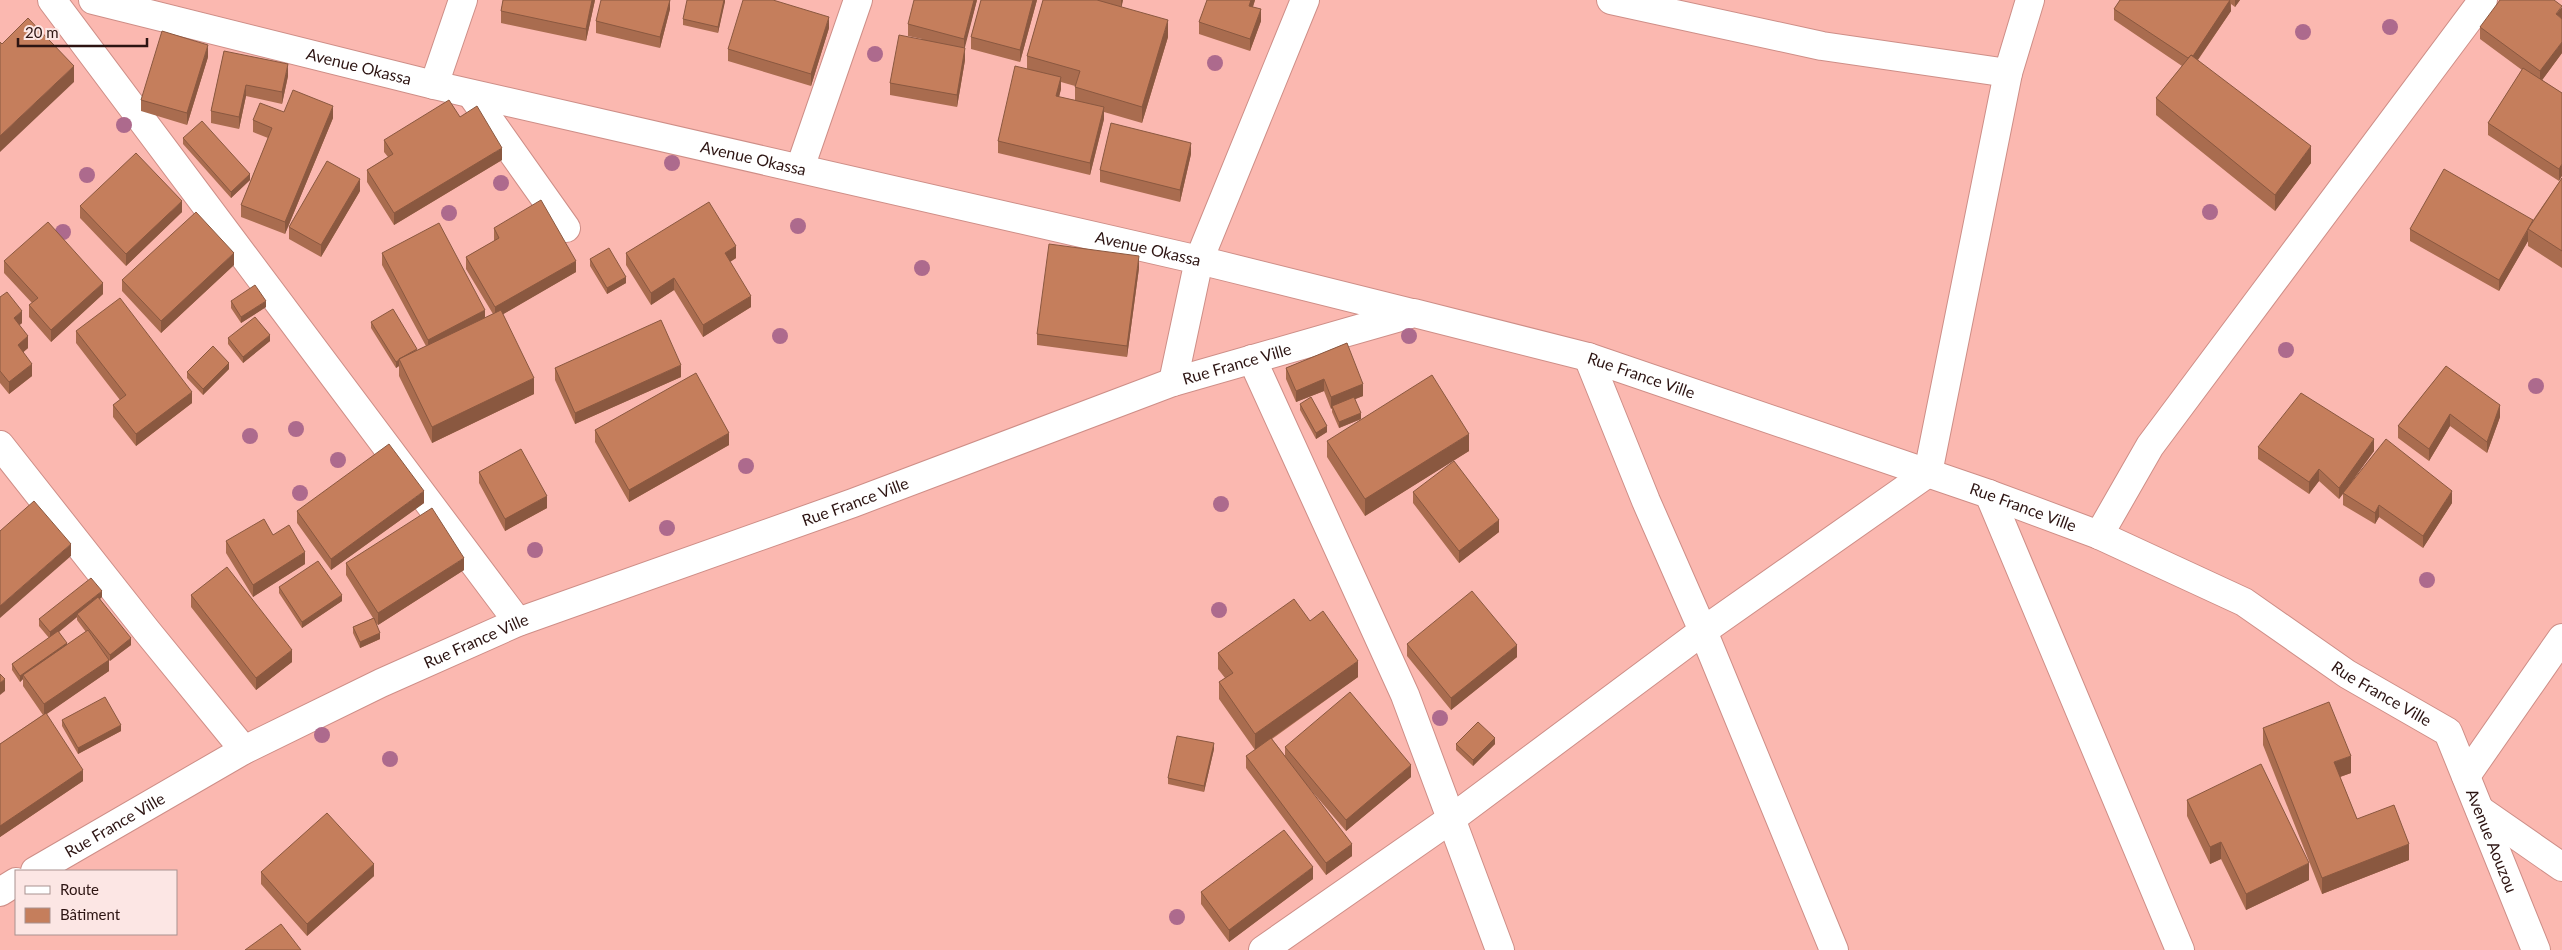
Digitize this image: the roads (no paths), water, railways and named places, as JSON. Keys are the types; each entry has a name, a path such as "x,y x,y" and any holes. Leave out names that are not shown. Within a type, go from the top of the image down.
{"street":[{"path":"52,0 518,622"},
{"name":"Avenue Okassa","path":"93,0 434,86 1199,260 1414,314"},
{"path":"434,86 463,0"},
{"path":"800,168 858,0"},
{"path":"1173,382 1199,260 1304,0"},
{"path":"1611,0 1822,46 2008,74"},
{"path":"1263,950 1451,819 1703,631 1928,473 2008,74 2030,0"},
{"path":"2099,535 2150,446 2483,0"},
{"path":"471,94 566,228"},
{"name":"Rue France Ville","path":"37,870 244,750 381,683 518,622 853,504 1173,382 1414,314 1588,357 1989,494 2099,535 2244,602 2348,674 2448,732"},
{"path":"1588,357 1646,501 1703,631 1834,950"},
{"path":"1252,359 1379,634 1405,695 1500,950"},
{"path":"0,444 146,630 244,750"},
{"path":"1989,494 2180,950"},
{"path":"2466,776 2562,638"},
{"name":"Avenue Aouzou","path":"2448,732 2536,950"},
{"path":"2480,810 2562,867"},
{"path":"0,892 15,883"}]}
